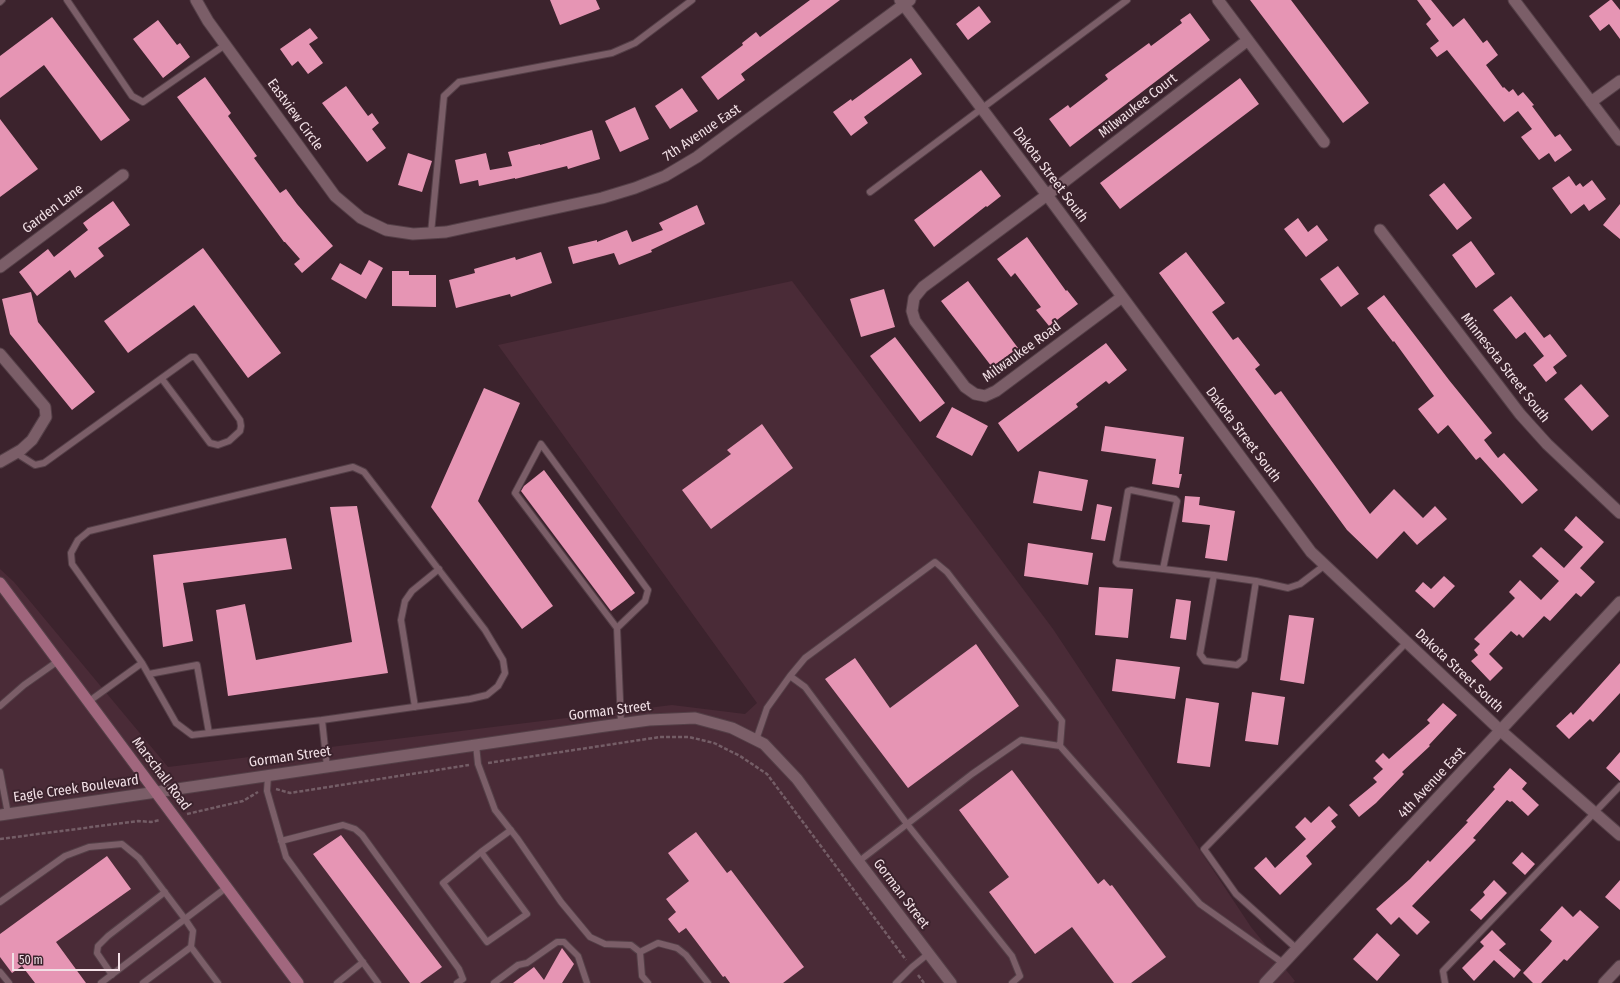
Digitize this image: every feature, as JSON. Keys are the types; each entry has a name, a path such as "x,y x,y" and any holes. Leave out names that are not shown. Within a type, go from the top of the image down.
{"main road":[{"name":"Marschall Road","path":"0,583 298,983"}],"street":[{"name":"Eastview Circle","path":"196,0 208,21 225,45 335,196 361,218 386,230"},
{"path":"1218,0 1324,142"},
{"path":"1514,0 1620,140"},
{"name":"7th Avenue East","path":"386,230 413,234 446,232 602,198 635,188 665,176 697,158 905,2"},
{"name":"Dakota Street South","path":"905,2 982,109 1312,552 1501,731 1620,835"},
{"name":"Milwaukee Court","path":"1047,195 1248,40"},
{"path":"1591,102 1620,81"},
{"name":"Garden Lane","path":"0,267 123,176"},
{"name":"Milwaukee Road","path":"1047,195 923,287 914,298 912,310 915,321 965,388 975,394 985,396 996,391 1122,297"},
{"name":"Minnesota Street South","path":"1380,230 1520,414 1547,444 1620,513"},
{"path":"0,354 45,407 46,417 32,440 16,453 0,462"},
{"name":"4th Avenue East","path":"1265,983 1620,602"},
{"name":"Gorman Street","path":"156,792 649,720 695,718 732,728 764,744 797,779 950,983"},
{"name":"Eagle Creek Boulevard","path":"4,814 156,792"},
{"path":"1604,983 1620,966"}],"lane":[{"path":"67,0 132,96 143,102 225,45"},
{"path":"431,233 444,96 459,82 612,53 635,43 692,0"},
{"path":"870,192 1127,0"},
{"path":"16,453 35,464 44,463 162,379 190,357 195,357 240,420 240,432 229,441 218,445 210,443 162,379"},
{"path":"617,628 645,601 648,590 541,444 514,493 617,628 620,724"},
{"path":"353,467 364,472 438,569 485,630 503,660 505,673 498,686 488,695 470,699 322,720 192,735 176,723 142,663 72,564 71,553 78,540 89,531 353,467"},
{"path":"1163,569 1177,501 1131,490 1128,491 1116,562 1118,564 1214,575 1256,581 1288,588 1300,584 1325,565"},
{"path":"756,740 768,708 790,676 805,658 935,562 947,572 1062,721 1060,746"},
{"path":"415,707 401,620 405,600 412,591 438,569"},
{"path":"1214,575 1200,654 1205,662 1237,665 1244,659 1256,581"},
{"path":"1296,949 1236,894 1204,849 1406,642"},
{"path":"0,706 24,685 58,661"},
{"path":"88,702 142,663"},
{"path":"148,674 197,665 209,733"},
{"path":"790,676 805,687 907,824 1012,956 1020,976 1012,983"},
{"path":"322,720 327,767"},
{"path":"858,862 972,774 1021,740 1060,746 1200,904 1283,964"},
{"path":"476,745 478,764 494,810 561,902 590,937 605,944 630,945 640,952"},
{"path":"0,772 4,814"},
{"path":"268,776 267,790 286,857 378,983"},
{"path":"1445,983 1443,971 1595,814 1620,786"},
{"path":"281,841 344,825 355,829 362,835 459,969 463,978 457,983"},
{"path":"481,852 527,914 487,942 443,883 481,852 510,830"},
{"path":"0,902 65,856 89,847 122,844 139,858 185,919 192,931 191,947 218,983"},
{"path":"101,983 227,887"},
{"path":"112,975 97,953 98,946 108,936 165,892"},
{"path":"494,983 518,965 527,963 557,942 564,942 578,956 587,983"},
{"path":"640,952 658,943 677,948 686,955 708,983"},
{"path":"143,983 191,947"},
{"path":"640,952 642,976 648,983"},
{"path":"896,983 928,954"},
{"path":"337,983 363,962"},
{"path":"0,972 10,983"}],"shaded area":[{"path":"792,281 1053,629 1251,927 1295,981 1293,983 0,983 0,569 14,582 168,767 672,705 745,714 757,703 498,345"}],"building":[{"path":"550,0 596,0 600,9 560,25"},
{"path":"810,0 840,0 741,74 745,80 718,100 701,77 743,45 742,43 756,32 760,37"},
{"path":"1250,0 1291,0 1369,103 1343,123"},
{"path":"1417,0 1431,0 1453,27 1464,18 1483,43 1487,40 1498,55 1486,65 1503,88 1504,87 1509,92 1513,89 1518,96 1523,92 1534,105 1532,106 1555,137 1560,134 1572,150 1555,162 1549,153 1539,160 1521,137 1532,129 1518,111 1504,122 1447,50 1437,57 1430,48 1439,41 1426,24 1431,19"},
{"path":"1612,0 1620,10 1620,39 1609,24 1600,31 1589,16"},
{"path":"979,6 991,22 968,40 956,24"},
{"path":"1190,13 1210,40 1070,147 1049,119 1068,105 1070,108 1108,79 1105,75 1149,43 1151,46 1182,23 1180,20"},
{"path":"52,17 130,120 101,141 44,65 0,98 0,56"},
{"path":"158,20 177,45 180,43 190,57 163,78 133,39"},
{"path":"310,28 318,38 309,44 323,63 308,74 298,61 292,66 280,49"},
{"path":"911,58 922,74 864,117 868,123 851,136 833,112 851,99 852,101"},
{"path":"205,77 231,113 228,116 257,156 254,158 280,193 286,189 333,246 302,273 294,264 300,259 284,242 177,97"},
{"path":"1240,78 1259,104 1120,209 1100,183"},
{"path":"346,86 368,116 372,113 379,123 372,129 386,148 367,162 322,103"},
{"path":"682,88 698,111 670,129 655,106"},
{"path":"635,107 649,139 620,152 605,121"},
{"path":"0,119 38,169 0,197"},
{"path":"592,130 600,159 568,169 567,166 479,186 478,180 460,184 455,160 486,153 490,170 512,166 508,152 540,145"},
{"path":"408,153 432,161 422,192 398,185"},
{"path":"981,170 1001,196 934,247 914,220"},
{"path":"1569,176 1576,186 1580,183 1583,187 1592,180 1606,199 1589,211 1584,204 1571,214 1552,188"},
{"path":"1444,183 1472,218 1457,230 1429,195"},
{"path":"113,201 130,225 98,248 104,256 75,278 70,270 37,296 19,272 48,249 54,257 88,230 83,223"},
{"path":"1620,204 1620,239 1603,225"},
{"path":"697,205 705,224 651,250 652,252 619,265 614,253 573,264 568,247 597,240 597,242 627,230 632,242 663,230 659,223"},
{"path":"1298,218 1308,232 1317,225 1328,240 1306,257 1284,229"},
{"path":"1027,237 1066,291 1067,290 1078,304 1049,326 1036,310 1041,307 1015,273 1011,277 997,259"},
{"path":"1471,241 1495,274 1476,288 1452,255"},
{"path":"203,248 281,353 248,378 194,305 128,353 104,321"},
{"path":"541,252 552,283 511,297 510,294 456,308 449,280 475,273 474,269 515,257 516,260"},
{"path":"1186,252 1225,303 1212,312 1233,340 1238,337 1260,365 1255,369 1275,395 1281,391 1370,514 1394,489 1423,518 1435,506 1447,519 1417,545 1404,531 1377,559 1347,530 1159,273"},
{"path":"369,260 383,268 366,299 331,279 340,263 361,275"},
{"path":"1338,266 1359,294 1341,307 1320,279"},
{"path":"392,271 409,271 409,275 436,275 436,307 392,306"},
{"path":"968,281 1018,348 992,367 941,301"},
{"path":"884,289 895,327 861,337 850,299"},
{"path":"31,292 38,322 95,392 72,410 10,334 2,299"},
{"path":"1384,295 1492,433 1484,440 1498,458 1504,453 1538,490 1522,504 1480,457 1476,460 1448,425 1438,434 1418,409 1434,396 1394,341 1393,342 1367,308"},
{"path":"1511,296 1544,338 1550,334 1567,356 1553,367 1557,373 1546,382 1533,365 1544,356 1525,332 1516,339 1493,310"},
{"path":"895,337 945,403 920,422 870,356"},
{"path":"1106,343 1127,370 1109,384 1106,381 1076,404 1078,407 1018,452 998,423"},
{"path":"1581,384 1609,416 1592,431 1564,399"},
{"path":"484,388 520,403 478,501 553,606 522,629 431,507"},
{"path":"952,407 988,426 972,456 936,437"},
{"path":"762,424 793,468 711,529 682,490 731,454 727,450"},
{"path":"1105,426 1184,437 1179,474 1182,474 1179,488 1152,484 1156,459 1101,451"},
{"path":"544,470 635,593 611,611 521,491 524,486"},
{"path":"1039,471 1088,480 1082,511 1033,503"},
{"path":"1185,496 1200,497 1199,505 1235,511 1227,561 1205,558 1210,525 1182,522"},
{"path":"1097,504 1112,507 1105,541 1091,539"},
{"path":"357,506 388,673 228,696 216,610 245,604 256,660 352,642 330,507"},
{"path":"1576,516 1604,542 1580,568 1595,582 1581,597 1576,593 1550,621 1544,616 1523,638 1519,634 1517,636 1511,631 1489,654 1503,668 1490,681 1471,661 1478,655 1474,650 1480,644 1474,639 1515,598 1509,592 1520,580 1541,600 1559,581 1532,556 1541,547 1564,568 1583,547 1564,530"},
{"path":"286,538 292,569 183,583 193,641 163,647 153,555"},
{"path":"1028,543 1093,553 1088,585 1024,576"},
{"path":"1444,576 1455,586 1434,608 1415,591 1423,582 1431,589"},
{"path":"1099,587 1133,589 1128,638 1095,635"},
{"path":"1176,599 1191,601 1186,640 1170,638"},
{"path":"1289,615 1314,618 1304,684 1280,680"},
{"path":"976,644 1019,706 908,788 825,679 855,658 890,708"},
{"path":"1116,659 1180,667 1175,699 1112,691"},
{"path":"1620,663 1620,693 1593,722 1590,719 1569,739 1556,726 1571,712 1573,715"},
{"path":"1252,692 1285,697 1278,745 1245,741"},
{"path":"1186,698 1219,703 1210,767 1177,763"},
{"path":"1443,703 1457,715 1429,745 1430,746 1402,772 1404,774 1376,803 1359,817 1349,805 1377,782 1373,778 1383,769 1375,761 1383,753 1389,759 1430,723 1427,720"},
{"path":"1620,752 1620,781 1606,768"},
{"path":"1510,768 1527,783 1522,789 1539,805 1528,816 1512,801 1510,802 1507,800 1473,838 1476,840 1412,906 1430,922 1417,935 1399,917 1391,925 1376,909 1410,879 1428,860 1430,862 1468,822 1466,821 1495,789 1493,787"},
{"path":"1012,770 1098,884 1104,879 1110,886 1112,885 1166,957 1131,983 1114,983 1072,927 1035,954 989,892 1009,877 959,810"},
{"path":"1329,806 1338,815 1331,821 1336,827 1306,856 1312,864 1280,895 1254,868 1266,857 1275,868 1306,839 1295,827 1305,817 1311,823"},
{"path":"696,832 727,873 731,870 804,967 783,983 730,983 725,976 723,977 686,928 679,933 668,919 676,912 666,899 689,881 668,853"},
{"path":"341,835 442,967 420,983 410,983 313,854"},
{"path":"1522,852 1535,864 1525,875 1512,863"},
{"path":"107,856 131,889 56,942 86,983 35,983 22,966 12,973 0,957 0,934"},
{"path":"1494,880 1507,893 1481,920 1470,910 1485,895 1483,892"},
{"path":"1620,880 1620,910 1605,897"},
{"path":"1562,906 1573,917 1580,910 1599,927 1567,961 1564,959 1541,983 1533,983 1523,973 1552,941 1540,930"},
{"path":"1492,930 1506,944 1499,950 1521,970 1514,978 1494,960 1474,981 1462,968 1484,946 1480,942"},
{"path":"1377,933 1400,955 1377,981 1353,959"},
{"path":"562,948 574,964 562,983 513,983 534,967 544,980"}]}
